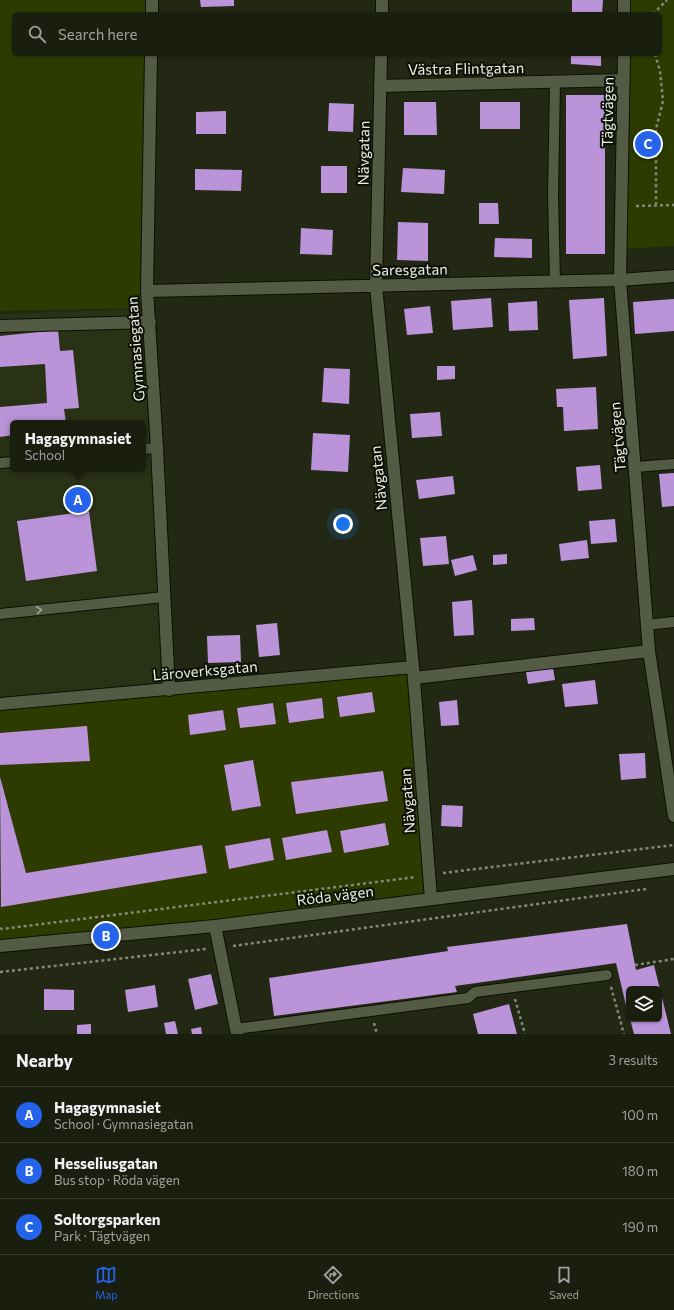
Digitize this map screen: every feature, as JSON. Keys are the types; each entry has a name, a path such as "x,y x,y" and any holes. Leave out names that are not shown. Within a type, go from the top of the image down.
{"street":[{"path":"152,0 152,12"},
{"path":"382,0 382,12"},
{"path":"624,0 624,12"},
{"name":"Gymnasiegatan","path":"151,56 147,290 157,448 169,690"},
{"name":"Nävgatan","path":"381,56 376,286 413,672 431,899"},
{"name":"Tägtvägen","path":"624,56 620,280 649,651 674,816"},
{"name":"Västra Flintgatan","path":"380,86 624,80"},
{"name":"Saresgatan","path":"147,290 555,282 620,280 674,276"},
{"path":"0,326 150,322"},
{"name":"Läroverksgatan","path":"0,704 413,672 649,651"},
{"name":"Röda vägen","path":"0,946 215,926 674,869"},
{"path":"215,926 236,1032"}],"lane":[{"path":"555,82 553,195 555,282"},
{"path":"146,449 157,448"},
{"path":"0,463 10,462"},
{"path":"635,468 674,464"},
{"path":"0,614 164,597"},
{"path":"647,625 674,622"},
{"path":"236,1032 468,998 475,992 607,974"}],"path":[{"path":"655,12 667,0"},
{"path":"655,56 660,71 663,101 656,129 656,204"},
{"path":"621,207 656,204 674,205"},
{"path":"0,928 2,929 674,844"},
{"path":"0,972 220,948 650,888"},
{"path":"635,965 674,959"},
{"path":"607,974 624,1034"},
{"path":"512,987 525,1034"}],"shaded area":[{"path":"146,309 164,685 0,699 0,314"}],"green space":[{"path":"0,0 148,0 148,12 12,12 12,56 148,56 146,308 0,311"},
{"path":"624,0 674,0 674,246 621,249 624,56 662,56 662,12 624,12"},
{"path":"413,667 431,899 0,946 0,704"}],"building":[{"path":"200,0 234,0 234,6 201,7"},
{"path":"572,0 603,0 602,12 572,12"},
{"path":"571,56 601,56 601,66 571,64"},
{"path":"566,95 605,95 605,254 566,254"},
{"path":"404,102 436,102 437,135 404,135"},
{"path":"480,102 520,102 520,129 480,129"},
{"path":"329,103 354,104 353,132 328,131"},
{"path":"226,111 226,134 196,134 196,112"},
{"path":"321,166 347,166 347,193 321,193"},
{"path":"403,168 445,170 444,194 401,192"},
{"path":"195,169 242,170 241,191 195,190"},
{"path":"479,203 498,203 499,224 479,224"},
{"path":"398,222 428,223 428,261 397,260"},
{"path":"301,228 333,230 332,255 300,254"},
{"path":"495,238 532,239 532,258 494,257"},
{"path":"491,298 493,327 453,330 451,301"},
{"path":"604,298 607,356 573,359 569,300"},
{"path":"674,299 674,331 635,334 633,302"},
{"path":"537,301 538,330 509,331 508,303"},
{"path":"430,306 433,333 407,335 404,309"},
{"path":"58,330 60,351 73,350 79,408 64,409 66,420 10,420 10,435 0,437 0,407 47,403 45,364 0,367 0,336"},
{"path":"437,366 455,366 455,379 437,380"},
{"path":"324,368 350,369 349,404 322,402"},
{"path":"596,387 598,429 564,431 563,407 557,407 556,389"},
{"path":"440,412 442,436 412,438 410,414"},
{"path":"313,433 350,435 348,472 311,470"},
{"path":"600,465 602,489 578,491 576,467"},
{"path":"674,473 674,506 662,507 659,474"},
{"path":"453,476 455,494 419,499 416,480"},
{"path":"89,511 97,571 26,581 17,521"},
{"path":"615,519 617,542 591,544 589,521"},
{"path":"446,536 449,564 423,566 420,538"},
{"path":"587,540 589,558 561,561 559,544"},
{"path":"507,554 507,564 493,565 493,555"},
{"path":"473,555 477,570 455,576 451,560"},
{"path":"472,600 474,635 454,636 452,602"},
{"path":"534,618 535,630 511,631 511,619"},
{"path":"277,623 280,655 259,657 256,625"},
{"path":"240,635 241,662 208,663 207,636"},
{"path":"553,668 555,680 528,684 526,672"},
{"path":"595,680 598,704 565,707 562,684"},
{"path":"372,692 375,712 340,717 337,697"},
{"path":"322,698 324,718 289,723 286,703"},
{"path":"457,700 459,725 441,726 439,702"},
{"path":"273,703 276,724 240,728 237,708"},
{"path":"223,710 226,730 190,735 188,715"},
{"path":"87,726 90,761 0,765 0,733"},
{"path":"645,753 646,778 621,780 619,754"},
{"path":"253,760 261,806 232,811 224,765"},
{"path":"383,771 388,801 296,814 291,782"},
{"path":"0,777 26,873 202,845 207,873 1,907"},
{"path":"442,805 463,806 462,827 441,826"},
{"path":"385,823 389,845 344,853 340,831"},
{"path":"327,830 332,852 286,860 282,838"},
{"path":"270,838 274,860 229,869 225,846"},
{"path":"627,924 636,970 654,965 659,986 626,986 626,1006 616,963 455,986 457,992 274,1016 269,978 448,951 447,947"},
{"path":"211,974 218,1004 195,1010 188,979"},
{"path":"155,985 158,1007 128,1012 125,990"},
{"path":"44,989 74,990 74,1010 44,1010"},
{"path":"662,997 671,1034 634,1034 631,1022 662,1022"},
{"path":"509,1004 517,1034 478,1034 473,1014"},
{"path":"175,1021 178,1034 166,1034 164,1023"},
{"path":"91,1024 91,1034 77,1034 77,1025"},
{"path":"201,1027 202,1034 192,1034 191,1029"}],"place":[{"name":"Soltorgsparken","path":"648,144"},
{"name":"Hagagymnasiet","path":"78,500"},
{"name":"Hesseliusgatan","path":"106,936"}]}
